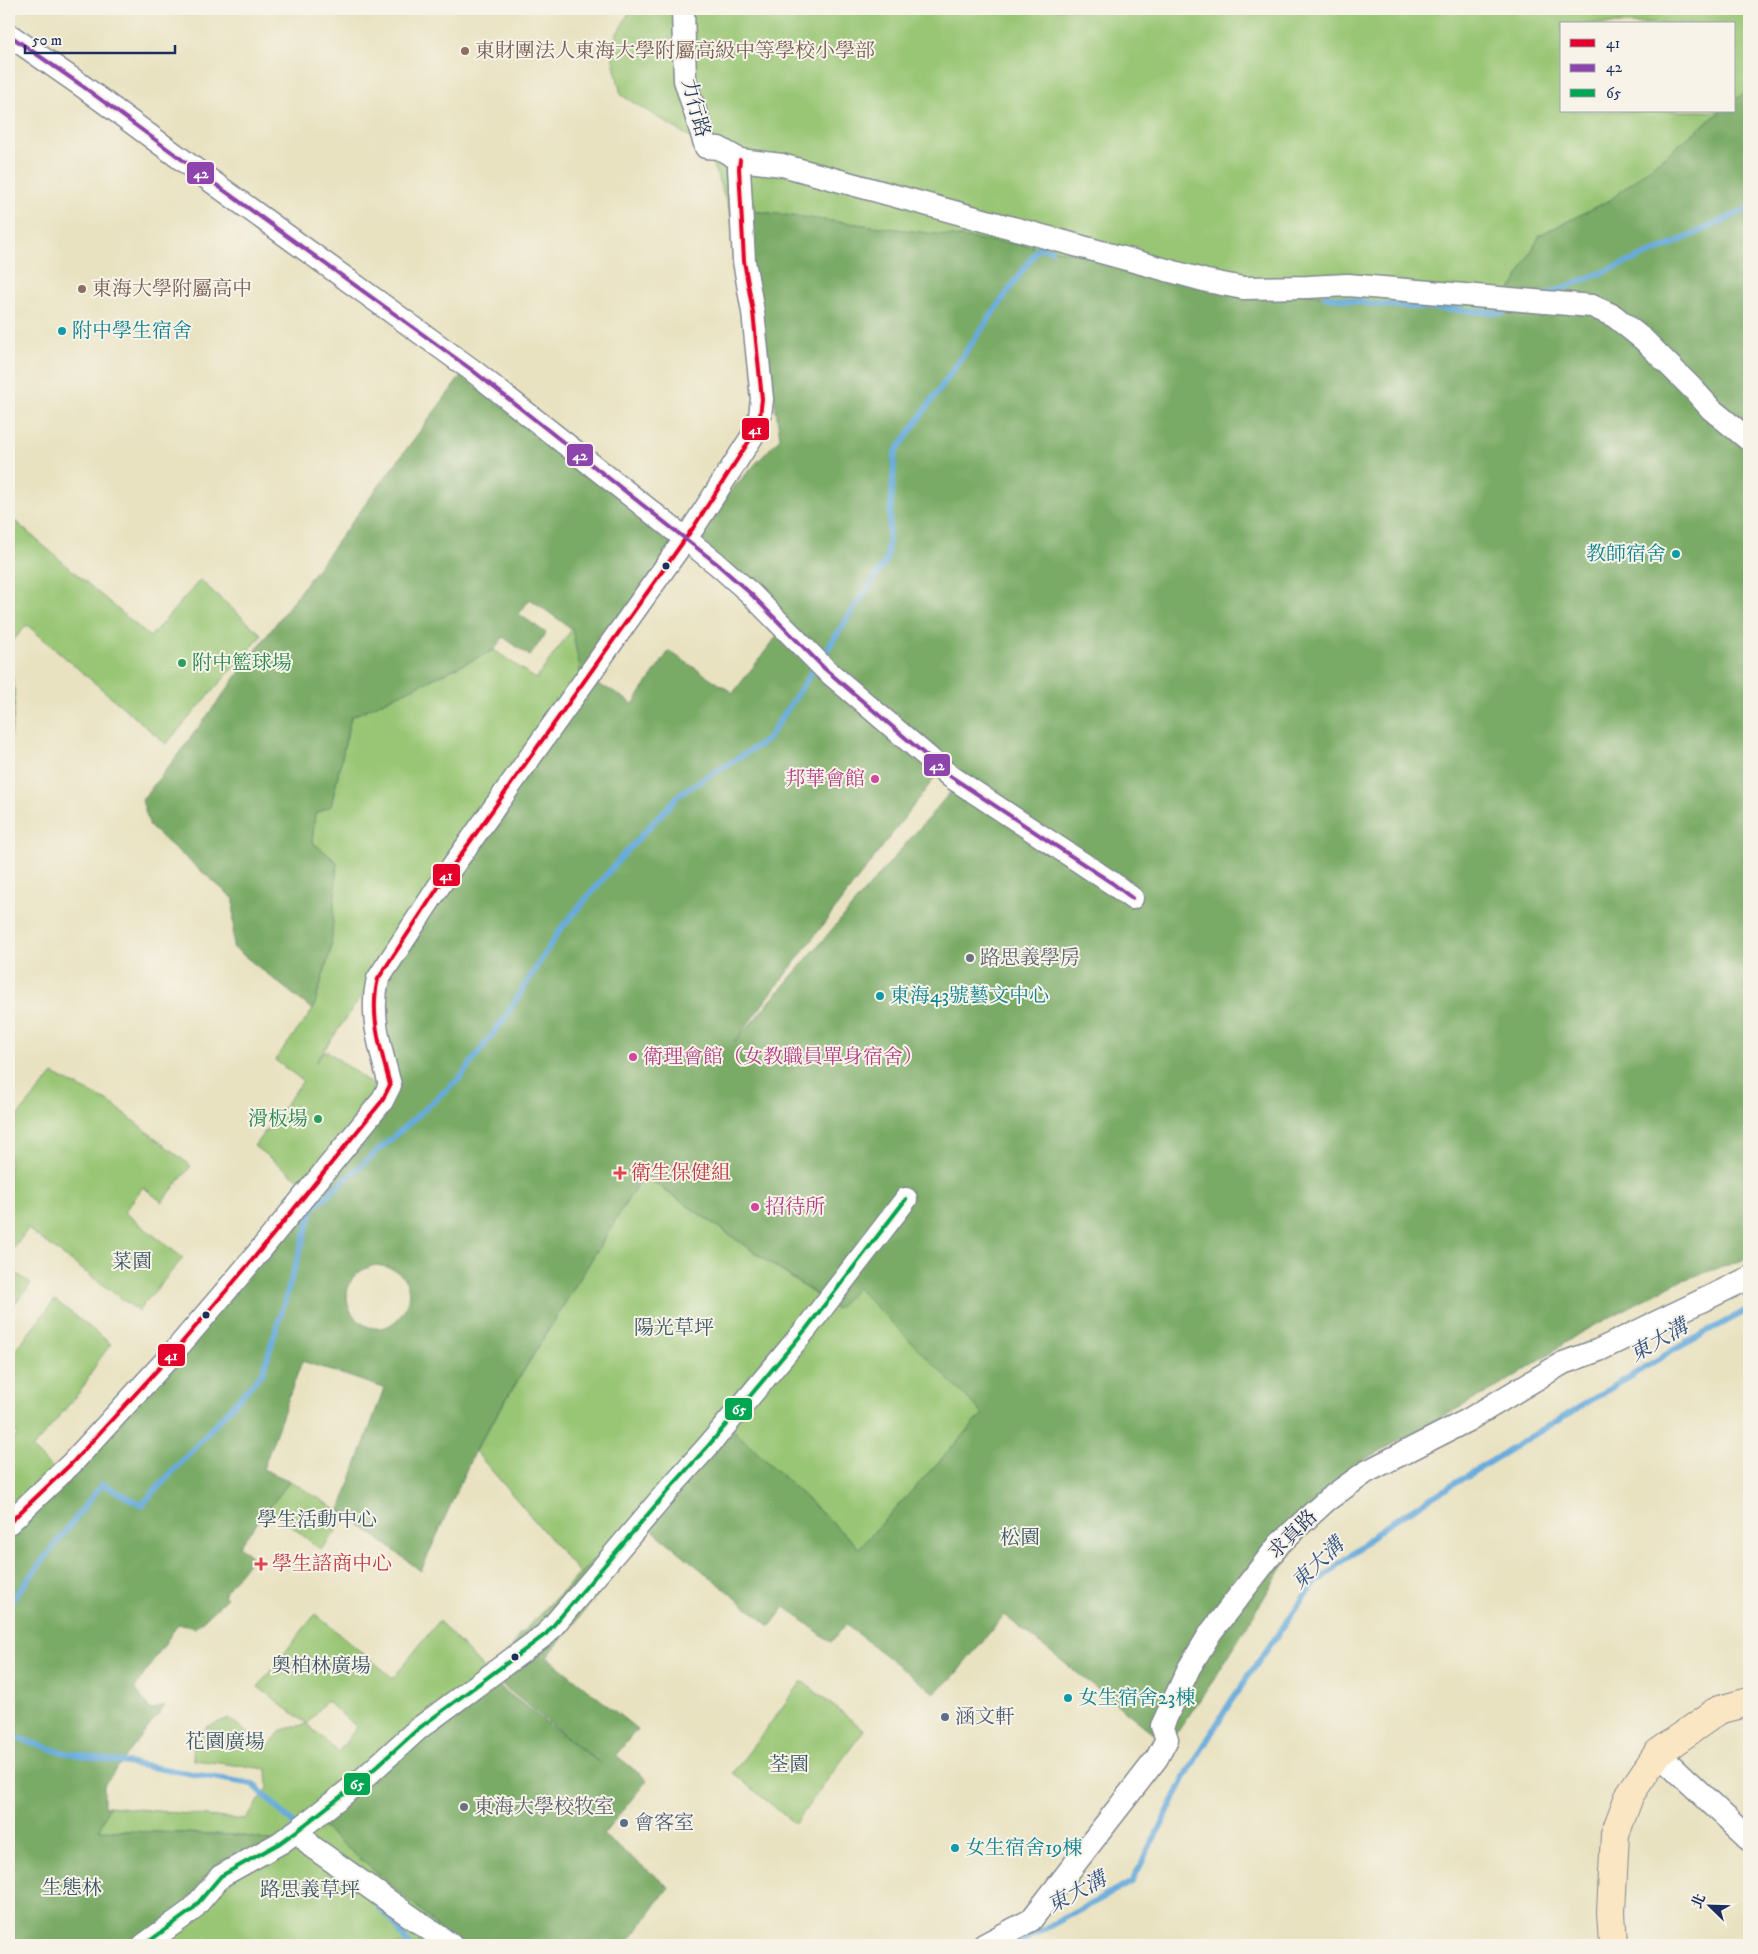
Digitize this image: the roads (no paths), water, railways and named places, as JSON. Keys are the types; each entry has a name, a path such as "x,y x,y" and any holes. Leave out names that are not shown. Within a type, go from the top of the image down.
{"street":[{"name":"力行路","path":"683,9 685,80 706,147 719,148 740,160"},
{"path":"9,35 82,85 211,182 472,370 686,538 750,593 825,669 950,776 1132,898"},
{"path":"9,1523 72,1463 173,1353 249,1264 382,1101 390,1085 376,1033 374,996 378,979 445,877 686,538 753,435 760,416 762,399 753,312 744,261 740,160 782,165 1207,281 1243,288 1308,288 1348,285 1592,306 1614,316 1644,340 1711,409 1749,440"},
{"path":"144,1945 192,1910 221,1876 280,1843 305,1833 418,1729 546,1634 806,1329 906,1199"},
{"name":"求真路","path":"984,1945 1031,1920 1157,1758 1167,1739 1162,1726 1189,1668 1211,1632 1280,1544 1327,1500 1366,1472 1468,1420 1563,1363 1599,1350 1749,1278"},
{"path":"1613,1945 1610,1912 1615,1834 1630,1794 1658,1754 1718,1710 1749,1702"},
{"path":"1658,1754 1749,1839"},
{"path":"305,1833 330,1858 356,1879 451,1945"}],"waterway":[{"path":"1548,294 1673,244 1749,208"},
{"path":"9,1604 102,1484 142,1505 263,1372 313,1208 460,1078 506,1016 559,931 624,854 681,793 767,740 887,559 895,453 1039,247 1051,250"},
{"path":"1325,296 1371,304 1502,313 1516,307"},
{"name":"東大溝","path":"1014,1945 1132,1882 1186,1775 1231,1701 1311,1587 1388,1524 1670,1352 1749,1309"},
{"path":"9,1735 61,1752 253,1784 297,1827"},
{"path":"378,1906 391,1919 409,1945"}],"place":[{"name":"東財團法人東海大學附屬高級中等學校小學部","path":"465,51"},
{"name":"東海大學附屬高中","path":"82,289"},
{"name":"附中學生宿舍","path":"62,331"},
{"name":"教師宿舍","path":"1676,554"},
{"name":"附中籃球場","path":"182,663"},
{"name":"邦華會館","path":"875,779"},
{"name":"路思義學房","path":"970,958"},
{"name":"東海43號藝文中心","path":"880,996"},
{"name":"衛理會館（女教職員單身宿舍）","path":"633,1057"},
{"name":"滑板場","path":"318,1119"},
{"name":"衛生保健組","path":"620,1173"},
{"name":"招待所","path":"755,1207"},
{"name":"學生諮商中心","path":"261,1564"},
{"name":"女生宿舍23棟","path":"1068,1698"},
{"name":"涵文軒","path":"945,1717"},
{"name":"東海大學校牧室","path":"464,1807"},
{"name":"會客室","path":"624,1823"},
{"name":"女生宿舍19棟","path":"955,1848"}],"park label":[{"name":"菜園","path":"132,1262"},
{"name":"陽光草坪","path":"674,1328"},
{"name":"學生活動中心","path":"317,1520"},
{"name":"松園","path":"1020,1538"},
{"name":"奧柏林廣場","path":"321,1666"},
{"name":"花園廣場","path":"225,1742"},
{"name":"荃園","path":"789,1765"},
{"name":"生態林","path":"72,1888"},
{"name":"路思義草坪","path":"310,1890"}]}
